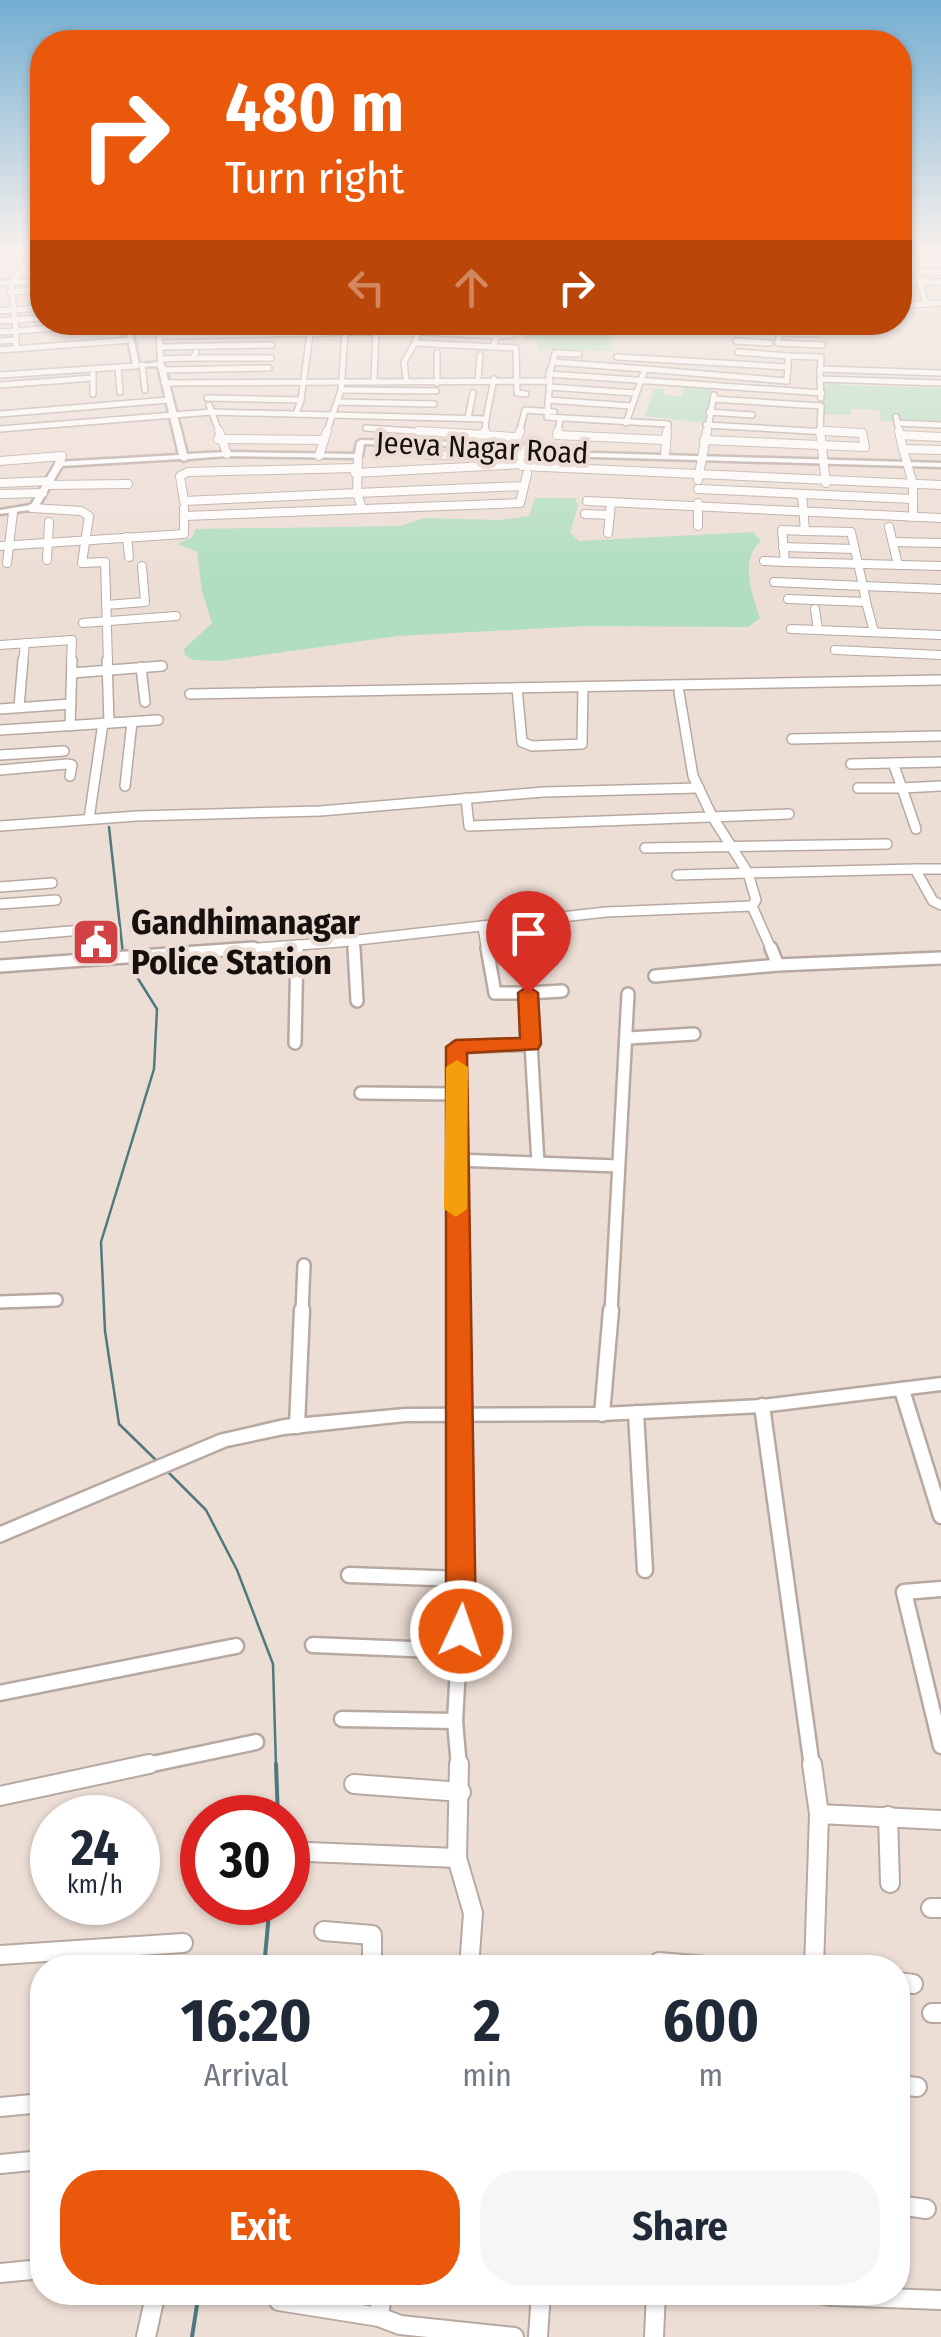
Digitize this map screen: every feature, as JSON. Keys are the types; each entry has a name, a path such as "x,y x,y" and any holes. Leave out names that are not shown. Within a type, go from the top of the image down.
{"street":[{"path":"137,359 144,390"},
{"path":"161,359 171,415 188,472"},
{"path":"161,364 182,359"},
{"path":"268,381 271,359"},
{"path":"296,414 307,359"},
{"path":"318,456 342,390 344,359"},
{"path":"374,380 375,359"},
{"path":"406,359 406,379"},
{"path":"432,417 437,359"},
{"path":"478,379 480,359"},
{"path":"518,359 517,393 640,380 822,393"},
{"path":"554,359 547,417 627,420"},
{"path":"686,384 692,359"},
{"path":"693,359 788,367"},
{"path":"786,391 788,359"},
{"path":"821,359 824,495"},
{"path":"553,362 787,378"},
{"path":"0,375 161,364 270,368"},
{"path":"118,367 120,392"},
{"path":"93,368 93,394"},
{"path":"627,420 645,369"},
{"path":"820,369 941,374"},
{"path":"0,385 93,378"},
{"path":"485,435 494,379"},
{"path":"820,379 941,383"},
{"path":"164,382 518,380 631,406"},
{"path":"202,382 218,438 227,454"},
{"path":"698,526 699,474 716,386"},
{"path":"548,388 636,393"},
{"path":"342,390 436,391"},
{"path":"468,418 473,393"},
{"path":"366,428 485,435 513,441 518,437 526,394"},
{"path":"207,398 301,400"},
{"path":"0,414 168,400"},
{"path":"713,400 821,406"},
{"path":"338,402 434,404"},
{"path":"525,410 668,424 666,454"},
{"path":"0,429 211,412 486,418"},
{"path":"710,412 752,414"},
{"path":"361,442 370,415"},
{"path":"560,420 556,439 666,440"},
{"path":"913,516 913,484 897,420 941,425"},
{"path":"706,425 862,433 867,462"},
{"path":"900,435 941,437"},
{"path":"218,438 322,440"},
{"path":"704,440 865,447"},
{"name":"Jeeva Nagar Road","path":"60,464 227,454 358,456 361,442 513,441 521,446 522,458 666,454 941,465"},
{"path":"428,443 426,456 522,458 699,474 941,485"},
{"path":"903,449 941,450"},
{"path":"0,473 0,462 62,456 32,508"},
{"path":"358,456 355,471 362,509"},
{"path":"5,546 184,534 180,476 188,472 355,471 522,458"},
{"path":"185,516 520,502 527,474"},
{"path":"0,482 47,486 128,484"},
{"path":"0,494 47,486"},
{"path":"184,501 524,486"},
{"path":"698,488 912,499"},
{"path":"802,494 805,531"},
{"path":"586,501 941,518"},
{"path":"608,533 611,502"},
{"path":"0,512 32,508 87,512 82,562 104,562 106,723 89,819"},
{"path":"7,563 5,546 13,512"},
{"path":"585,514 610,515"},
{"path":"48,522 48,560"},
{"path":"890,527 898,565"},
{"path":"770,530 851,532 874,632"},
{"path":"782,530 785,562"},
{"path":"127,537 129,557"},
{"path":"893,542 941,544"},
{"path":"784,547 854,549"},
{"path":"764,561 941,566"},
{"path":"106,605 146,602 142,566"},
{"path":"774,582 941,589"},
{"path":"788,599 866,602"},
{"path":"815,609 818,630"},
{"path":"83,623 176,616"},
{"path":"791,629 941,635"},
{"path":"0,645 72,640 70,726"},
{"path":"19,708 25,643"},
{"path":"835,650 941,655"},
{"path":"72,673 162,666"},
{"path":"142,667 145,702"},
{"path":"190,694 941,680"},
{"path":"517,688 522,742 532,746 582,744 582,687"},
{"path":"678,692 693,776 712,816 748,873 756,900 752,906"},
{"path":"0,708 71,704"},
{"path":"0,730 158,720"},
{"path":"124,786 132,722"},
{"path":"792,740 941,736"},
{"path":"0,755 64,750"},
{"path":"851,764 941,762"},
{"path":"893,763 916,828"},
{"path":"0,770 23,772 72,765 70,776"},
{"path":"858,788 941,786"},
{"path":"0,826 699,788"},
{"path":"466,798 469,826 788,814"},
{"path":"645,848 887,844"},
{"path":"678,874 941,868"},
{"path":"915,869 932,902 941,904"},
{"path":"0,886 52,883"},
{"path":"0,904 56,900"},
{"path":"0,966 354,941 606,912 752,906"},
{"path":"752,906 778,965"},
{"path":"483,927 495,993 562,990"},
{"path":"0,936 82,930"},
{"path":"354,941 356,1001"},
{"path":"295,1043 297,945"},
{"path":"655,976 778,965 941,958"},
{"path":"528,993 538,1163"},
{"path":"602,1414 617,1244 620,1089 626,1080 628,994"},
{"path":"629,1038 694,1034"},
{"path":"470,1955 473,1913 456,1858 462,1792 455,1722 464,1579 458,1415 456,1047 531,1044"},
{"path":"362,1093 458,1094"},
{"path":"456,1160 618,1166"},
{"path":"297,1426 304,1265"},
{"path":"0,1302 56,1300"},
{"path":"0,1535 225,1440 297,1426 406,1415 602,1414 762,1406 941,1384"},
{"path":"902,1390 941,1516"},
{"path":"762,1406 820,1814 815,1955"},
{"path":"636,1413 645,1570"},
{"path":"349,1575 464,1579"},
{"path":"941,1589 904,1592 941,1746"},
{"path":"312,1645 460,1651"},
{"path":"0,1693 236,1646"},
{"path":"342,1719 455,1722"},
{"path":"0,1796 256,1742"},
{"path":"354,1784 462,1792"},
{"path":"820,1814 941,1820"},
{"path":"888,1816 890,1883"},
{"path":"310,1852 456,1858"},
{"path":"324,1930 372,1936 372,1955"},
{"path":"0,1955 183,1943"},
{"path":"0,2107 30,2104"},
{"path":"0,2164 30,2161"},
{"path":"910,2206 926,2208"},
{"path":"0,2273 30,2270"},
{"path":"910,2298 941,2300"},
{"path":"146,2337 153,2305"},
{"path":"303,2305 400,2325 514,2337"},
{"path":"378,2318 380,2305"},
{"path":"538,2337 540,2305"},
{"path":"654,2337 655,2305"}],"green space":[{"path":"823,380 838,381 840,385 941,388 941,423 881,421 879,410 823,414"},
{"path":"686,384 713,386 705,423 645,416 654,389 664,389 663,395 682,396"},
{"path":"535,498 575,498 578,506 570,533 579,541 753,532 761,541 750,558 749,578 760,618 748,627 586,626 398,636 220,661 193,660 185,655 184,649 212,623 202,591 197,552 178,544 192,537 196,529 400,526 424,518 501,520 529,516"}],"waterway":[{"path":"109,827 123,954"},
{"path":"127,961 157,1009 154,1069 101,1242 105,1331 119,1424 159,1463"},
{"path":"165,1469 206,1510 237,1570 273,1664 276,1767"},
{"path":"276,1764 277,1795"},
{"path":"265,1955 268,1925"},
{"path":"192,2337 197,2305"}],"slow traffic":[{"path":"456,1209 457,1067"}],"place":[{"name":"Gandhimanagar Police Station","path":"96,942"}],"route":[{"path":"461,1631 464,1579 457,1380 456,1047 531,1044 528,993"}]}
